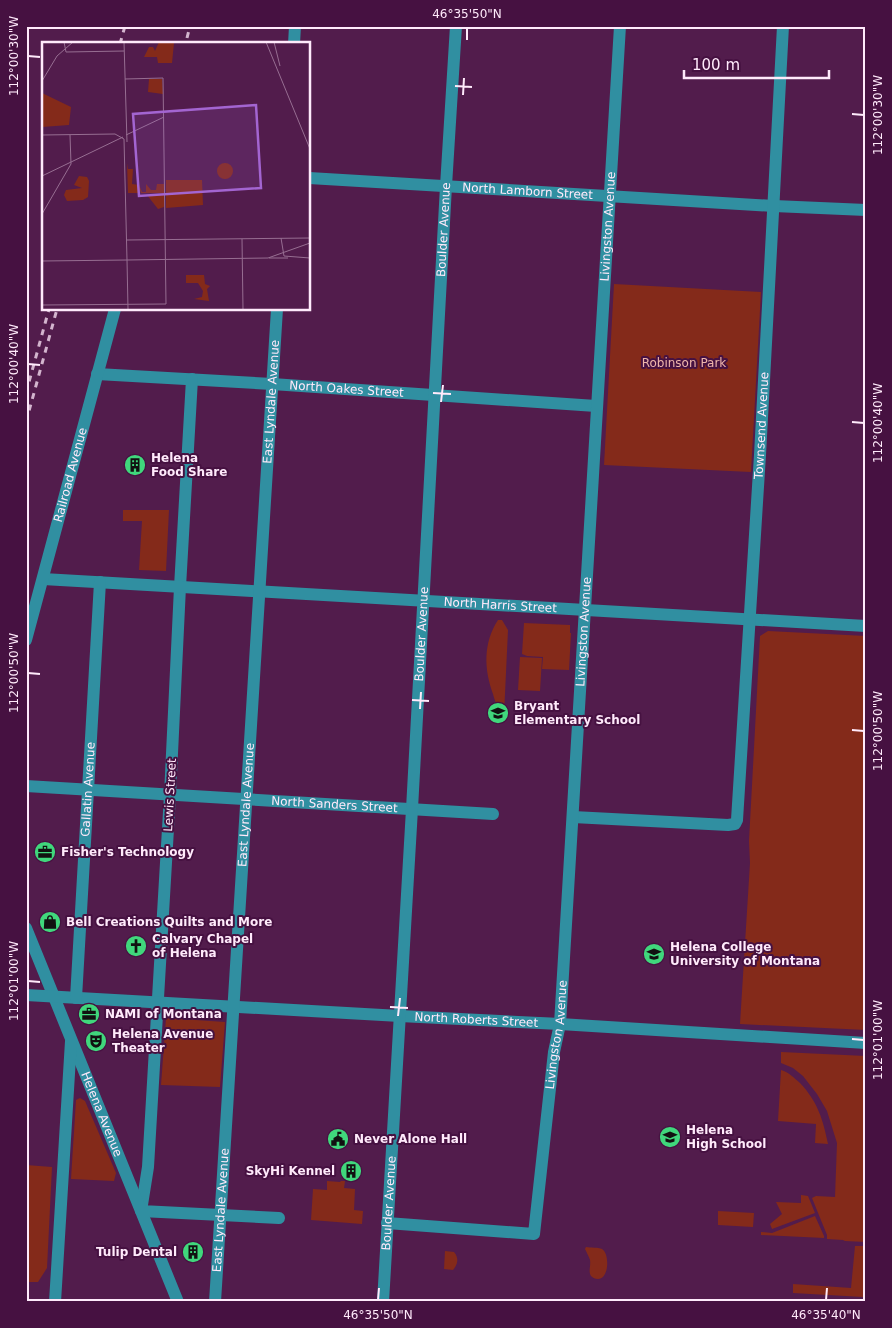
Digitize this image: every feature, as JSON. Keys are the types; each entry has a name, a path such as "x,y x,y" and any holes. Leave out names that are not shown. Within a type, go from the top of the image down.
{"street":[{"path":"294,42 295,26"},
{"name":"Boulder Avenue","path":"383,1302 456,26"},
{"name":"Livingston Avenue","path":"387,1223 534,1234 554,1052 560,1024 620,26"},
{"name":"Townsend Avenue","path":"573,817 728,825 735,824 738,816 783,26"},
{"name":"North Lamborn Street","path":"310,178 367,183 866,210"},
{"name":"Railroad Avenue","path":"26,640 115,310"},
{"name":"East Lyndale Avenue","path":"215,1302 277,310"},
{"name":"North Oakes Street","path":"97,374 596,406"},
{"name":"Lewis Street","path":"141,1211 148,1167 192,379"},
{"name":"North Harris Street","path":"43,578 866,626"},
{"name":"Gallatin Avenue","path":"76,998 100,582"},
{"name":"North Sanders Street","path":"26,786 493,814"},
{"name":"Helena Avenue","path":"26,928 178,1302"},
{"name":"North Roberts Street","path":"26,995 560,1024 866,1043"},
{"path":"55,1302 72,1039"},
{"path":"141,1211 279,1218"}],"green space":[{"name":"Robinson Park","path":"614,284 761,292 751,472 604,465"},
{"path":"123,510 169,510 166,571 139,570 142,521 123,521"},
{"path":"498,620 502,620 508,630 504,715 498,708 490,685 486,656 493,629"},
{"path":"524,623 570,625 569,670 542,669 543,657 522,654"},
{"path":"768,631 866,636 866,1030 740,1024 750,863 749,841 760,636"},
{"path":"520,657 542,658 540,691 518,690"},
{"path":"166,1018 225,1022 220,1087 161,1085"},
{"path":"781,1052 866,1056 866,1242 827,1239 812,1198 816,1196 835,1197 837,1143 827,1111 817,1094 803,1076 793,1068 781,1063"},
{"path":"781,1070 800,1083 811,1097 822,1119 828,1144 815,1143 816,1124 778,1121"},
{"path":"80,1098 85,1101 116,1173 114,1181 71,1179 76,1100"},
{"path":"26,1165 52,1167 47,1268 38,1282 26,1282"},
{"path":"327,1181 345,1181 344,1188 355,1189 354,1210 363,1211 362,1224 311,1220 313,1189 327,1190"},
{"path":"801,1195 808,1196 815,1213 772,1229 770,1224 782,1214 776,1202 801,1203"},
{"path":"718,1211 754,1213 753,1227 718,1225"},
{"path":"815,1216 824,1238 761,1235 761,1232 772,1233"},
{"path":"855,1246 866,1246 863,1297 793,1293 793,1284 851,1288"},
{"path":"586,1247 600,1248 605,1252 607,1266 602,1278 595,1279 590,1274 590,1260 585,1249"},
{"path":"445,1251 454,1252 457,1256 457,1263 453,1270 444,1269"}],"railway":[{"path":"121,42 125,26"},
{"path":"187,38 190,26"},
{"path":"26,393 49,310"},
{"path":"26,422 57,310"}],"place":[{"name":"Helena Food Share","path":"135,465"},
{"name":"Bryant Elementary School","path":"498,713"},
{"name":"Fisher's Technology","path":"45,852"},
{"name":"Bell Creations Quilts and More","path":"50,922"},
{"name":"Calvary Chapel of Helena","path":"136,946"},
{"name":"Helena College University of Montana","path":"654,954"},
{"name":"NAMI of Montana","path":"89,1014"},
{"name":"Helena Avenue Theater","path":"96,1041"},
{"name":"Helena High School","path":"670,1137"},
{"name":"Never Alone Hall","path":"338,1139"},
{"name":"SkyHi Kennel","path":"351,1171"},
{"name":"Tulip Dental","path":"193,1252"}]}
